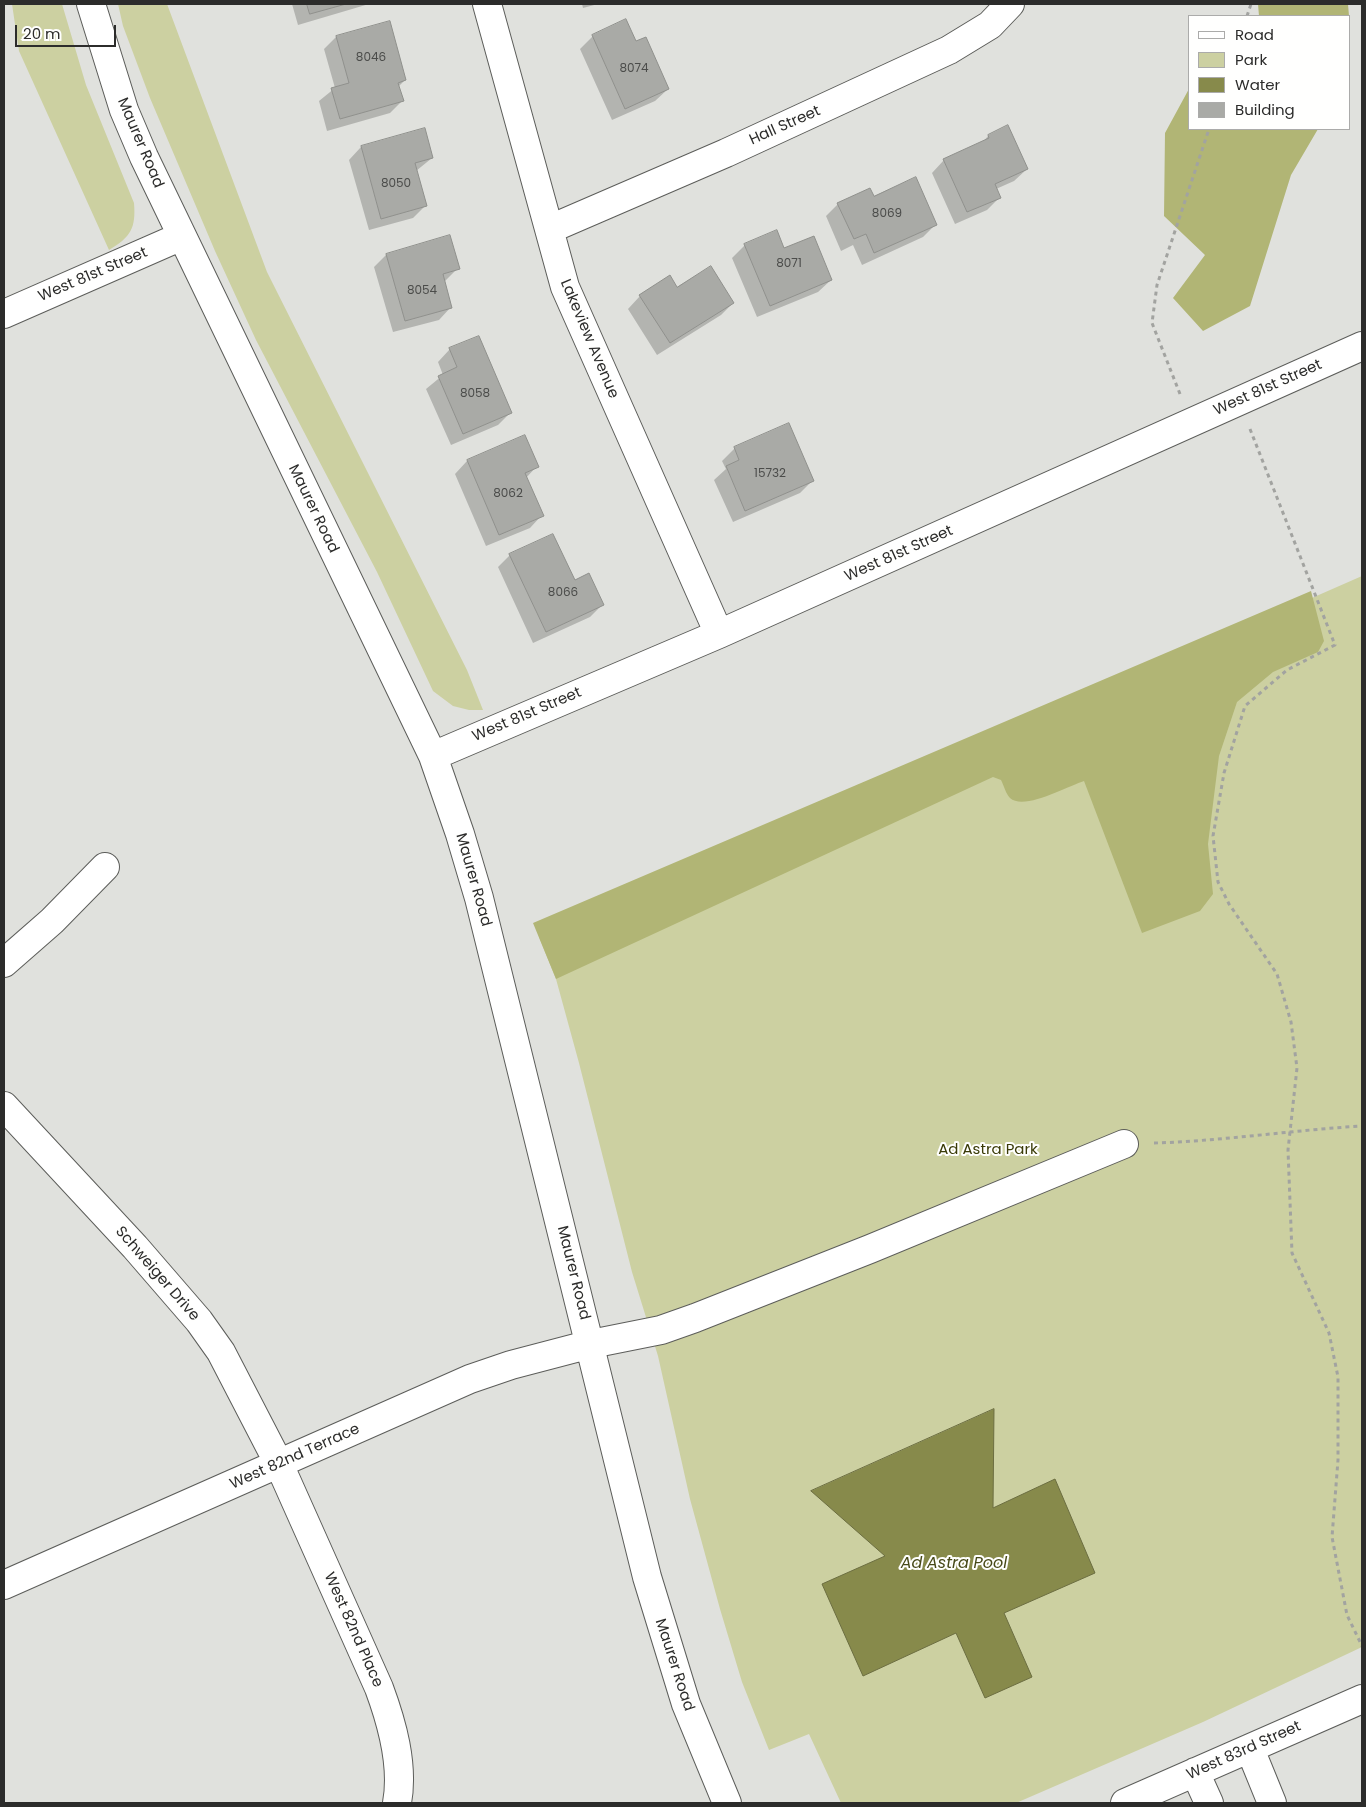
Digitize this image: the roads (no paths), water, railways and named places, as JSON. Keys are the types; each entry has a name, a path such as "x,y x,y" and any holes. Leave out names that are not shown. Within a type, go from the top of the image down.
{"street":[{"name":"Maurer Road","path":"91,4 124,110 182,236 432,756 460,834 479,898 647,1576 686,1704 726,1803"},
{"name":"Lakeview Avenue","path":"487,4 565,286 720,634"},
{"name":"Hall Street","path":"550,229 726,153 949,50 990,25 1010,4"},
{"name":"West 81st Street","path":"4,314 182,236"},
{"name":"West 81st Street","path":"432,756 720,634 1362,346"},
{"path":"4,963 52,921 105,867"},
{"name":"Schweiger Drive","path":"4,1106 199,1321 221,1352 279,1464"},
{"name":"West 82nd Terrace","path":"4,1585 279,1464 431,1394 511,1365 591,1344 661,1330 695,1318 878,1246 1124,1144"},
{"name":"West 82nd Place","path":"279,1464 380,1688 390,1720 397,1764 399,1792 397,1803"},
{"name":"West 83rd Street","path":"1125,1803 1362,1699"},
{"path":"1250,1749 1272,1803"},
{"path":"1195,1772 1209,1803"}],"water":[{"name":"Ad Astra Pool","path":"994,1409 993,1508 1055,1479 1095,1573 1004,1613 1032,1677 985,1698 956,1633 863,1676 822,1584 885,1556 811,1491"}],"park label":[{"name":"Ad Astra Park","path":"988,1150"}]}
